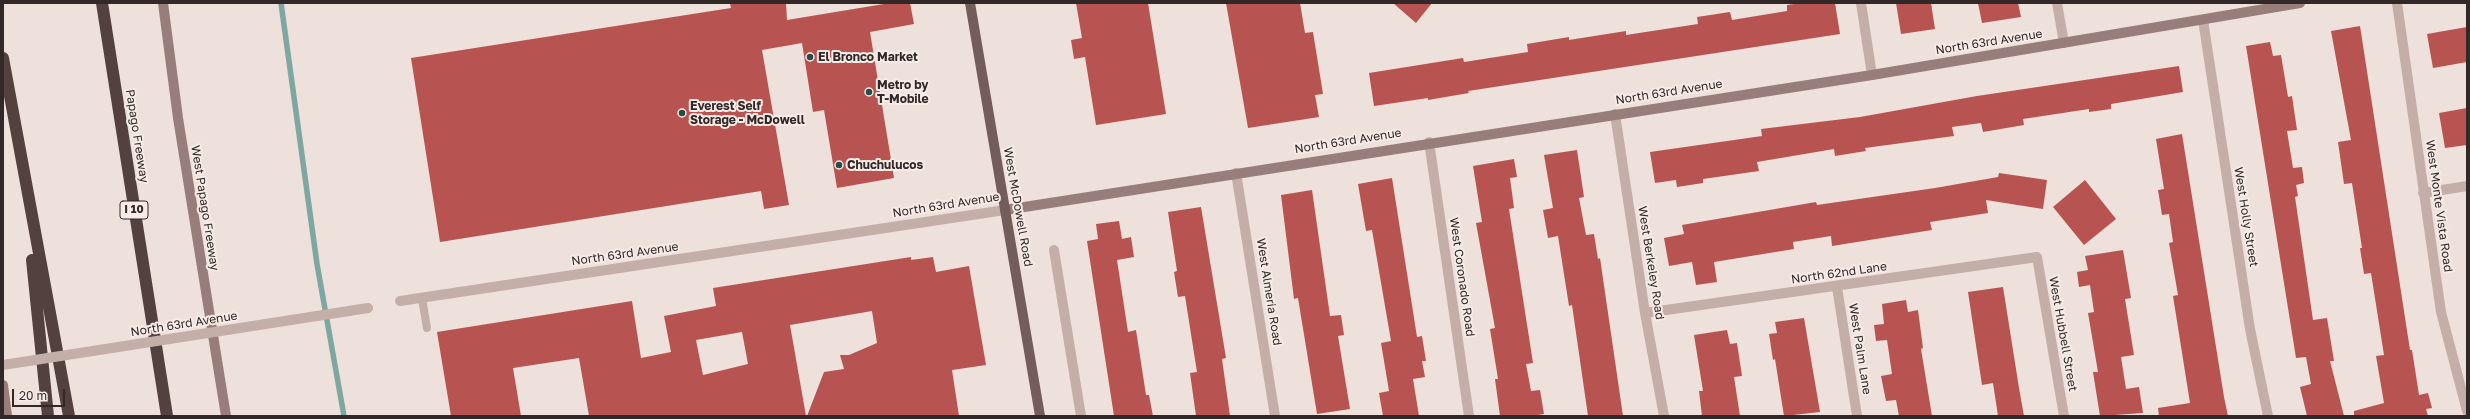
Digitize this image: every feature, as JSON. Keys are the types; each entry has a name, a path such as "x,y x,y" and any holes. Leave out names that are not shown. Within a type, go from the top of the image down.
{"highway":[{"name":"Papago Freeway","path":"102,3 167,416"},
{"path":"3,58 69,416"},
{"path":"24,178 48,416"}],"main road":[{"name":"West McDowell Road","path":"970,3 1040,416"}],"street":[{"name":"West Papago Freeway","path":"164,3 178,118 226,416"},
{"path":"1861,3 1872,74"},
{"path":"2057,3 2064,43"},
{"name":"North 63rd Avenue","path":"400,301 1005,210 1429,142 1872,74 2300,3"},
{"name":"West Monte Vista Road","path":"2397,3 2423,193 2442,312 2467,411"},
{"name":"West Holly Street","path":"2203,20 2250,329 2268,416"},
{"name":"West Berkeley Road","path":"1615,114 1645,313 1664,416"},
{"name":"West Coronado Road","path":"1429,142 1469,416"},
{"name":"West Almeria Road","path":"1236,173 1275,416"},
{"path":"2423,193 2467,186"},
{"path":"1054,250 1081,416"},
{"name":"North 62nd Lane","path":"1645,313 1837,287 2037,257"},
{"name":"West Hubbell Street","path":"2037,257 2064,416"},
{"name":"West Palm Lane","path":"1837,287 1857,416"},
{"name":"North 63rd Avenue","path":"3,365 368,308"},
{"path":"3,385 7,416"}],"lane":[{"path":"422,298 427,328"}],"building":[{"path":"730,3 786,3 787,20 890,3 910,3 914,24 870,32 894,178 837,188 824,110 813,112 802,43 762,50 789,205 764,209 761,191 440,242 411,58 731,8"},
{"path":"1076,3 1148,3 1166,114 1096,125 1085,57 1074,59 1071,40 1082,38"},
{"path":"1226,3 1300,3 1305,33 1313,32 1323,94 1315,95 1319,117 1248,128"},
{"path":"1393,3 1432,3 1416,23"},
{"path":"1802,3 1835,3 1840,34 1468,91 1469,93 1428,100 1428,98 1374,106 1369,73 1463,58 1464,62 1528,52 1527,44 1569,37 1569,40 1626,31 1626,35 1698,24 1697,17 1730,12 1732,20 1787,11 1787,5"},
{"path":"1896,3 1931,3 1935,29 1901,34"},
{"path":"1978,3 2018,3 2021,17 1982,23"},
{"path":"2360,26 2410,350 2412,350 2419,395 2428,393 2432,408 2426,409 2428,416 2354,416 2354,411 2384,403 2376,356 2384,355 2371,273 2364,274 2360,248 2362,248 2352,183 2344,184 2338,142 2351,140 2331,31"},
{"path":"2467,27 2467,62 2433,68 2427,34"},
{"path":"2270,42 2273,56 2281,55 2288,97 2292,96 2297,130 2287,131 2293,168 2302,167 2304,183 2296,185 2298,196 2295,197 2313,320 2327,318 2334,361 2330,361 2344,416 2307,416 2300,387 2311,384 2306,357 2296,358 2246,46"},
{"path":"2179,66 2183,92 2111,104 2111,109 2089,112 2089,109 2023,119 2024,125 1983,132 1981,123 1952,127 1954,136 1865,148 1866,151 1835,156 1834,149 1757,162 1759,171 1703,179 1703,183 1677,187 1676,180 1655,183 1650,152 1762,136 1761,129 1860,117 1977,96"},
{"path":"2467,108 2467,145 2445,148 2439,113"},
{"path":"2182,134 2228,416 2159,416 2158,408 2190,403 2173,296 2178,295 2169,243 2173,242 2169,214 2162,215 2158,190 2164,189 2156,139"},
{"path":"1577,150 1584,197 1579,198 1586,235 1594,234 1598,259 1600,258 1623,416 1588,416 1572,305 1569,306 1558,236 1548,238 1543,210 1553,208 1544,155"},
{"path":"1514,159 1517,177 1510,178 1514,208 1509,209 1533,363 1526,364 1531,391 1540,390 1544,414 1531,416 1500,416 1495,379 1498,379 1490,329 1495,328 1476,223 1482,222 1473,166"},
{"path":"1999,173 2047,180 2043,209 1986,200 1988,213 1930,222 1932,230 1832,246 1831,236 1793,242 1794,249 1714,262 1717,282 1696,285 1692,262 1669,266 1664,238 1684,234 1682,225 1816,202 1817,205 1935,188 1998,177"},
{"path":"1392,178 1417,337 1422,336 1426,361 1422,361 1425,377 1413,379 1419,416 1383,416 1379,393 1389,391 1381,343 1391,341 1372,230 1366,231 1358,184"},
{"path":"2085,180 2116,219 2084,245 2053,207"},
{"path":"1312,190 1330,316 1341,315 1344,335 1338,336 1350,409 1317,414 1298,298 1294,299 1281,195"},
{"path":"1201,207 1226,358 1222,359 1230,416 1196,416 1190,373 1197,372 1185,296 1178,297 1174,272 1177,271 1168,212"},
{"path":"1119,221 1122,239 1131,237 1134,257 1117,260 1128,332 1136,330 1146,395 1149,395 1153,416 1114,416 1087,241 1098,239 1096,224"},
{"path":"2123,250 2131,298 2125,299 2134,355 2121,357 2126,389 2139,387 2143,413 2100,416 2093,372 2098,372 2088,313 2094,312 2090,285 2079,287 2077,272 2088,270 2085,256"},
{"path":"911,257 911,260 933,257 936,272 969,266 986,365 952,370 959,416 807,416 824,372 844,369 840,355 849,355 877,343 872,311 790,325 806,416 589,416 579,358 513,368 521,416 451,416 437,332 632,301 641,358 671,352 664,316 716,306 713,288","holes":["742,332 748,364 703,375 696,340"]},
{"path":"2003,287 2024,416 1998,416 1993,383 1982,385 1968,292"},
{"path":"1906,300 1908,312 1918,310 1923,348 1921,349 1932,416 1899,416 1896,400 1886,401 1881,376 1892,374 1887,340 1876,341 1874,325 1884,324 1882,304"},
{"path":"1804,318 1820,412 1784,416 1775,359 1773,360 1769,334 1777,333 1775,322"},
{"path":"1727,330 1730,344 1737,343 1742,376 1734,377 1740,416 1702,416 1699,391 1703,391 1694,335"}],"waterway":[{"path":"281,3 317,264 344,416"}],"place":[{"name":"El Bronco Market","path":"810,57"},
{"name":"Metro by T-Mobile","path":"869,92"},
{"name":"Everest Self Storage - McDowell","path":"682,113"},
{"name":"Chuchulucos","path":"839,165"}]}
